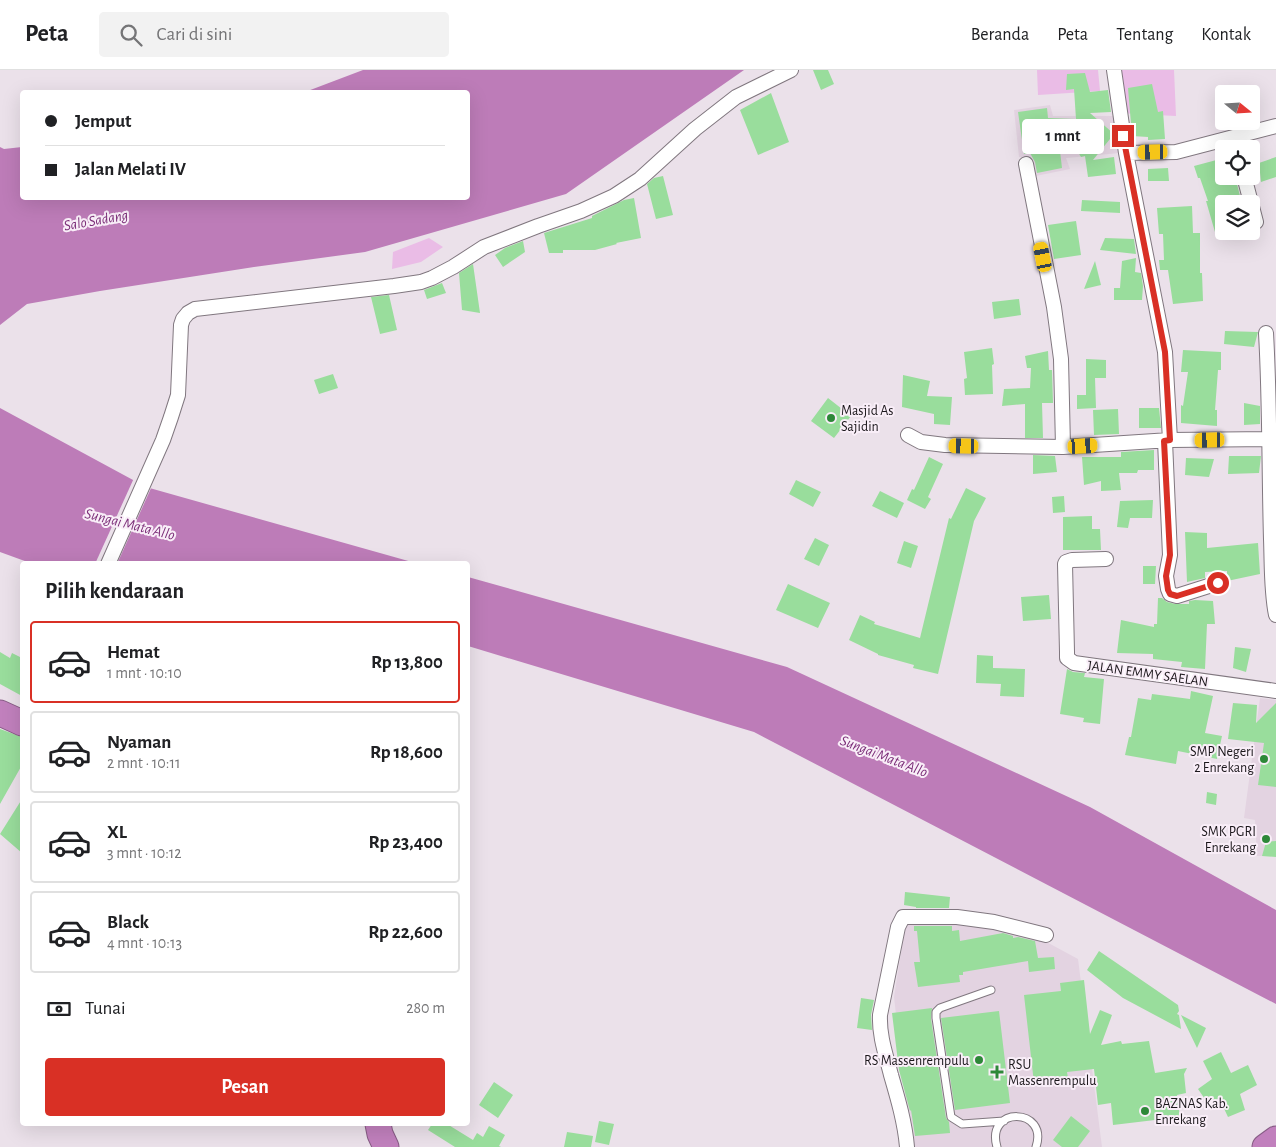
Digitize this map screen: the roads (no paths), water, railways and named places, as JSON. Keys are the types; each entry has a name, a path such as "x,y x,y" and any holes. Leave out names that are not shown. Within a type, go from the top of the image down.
{"highway":[{"path":"0,713 20,722"},
{"path":"378,1126 386,1147"},
{"path":"1265,1147 1276,1139"}],"street":[{"path":"109,561 163,440 178,396 180,333 183,319 188,313 195,309 394,286 421,282 432,278 484,247 581,211 614,196 640,179 695,129 736,97 791,70"},
{"path":"1114,70 1126,153 1165,352 1170,555 1166,576 1168,590 1170,594 1177,596 1218,583"},
{"path":"1242,140 1276,126"},
{"path":"1126,153 1176,152 1215,146"},
{"path":"1026,164 1054,307 1061,359 1064,447"},
{"path":"1266,333 1273,439 1272,575 1276,615"},
{"path":"908,435 921,442 945,445 1064,447 1167,441 1273,439"},
{"name":"JALAN EMMY SAELAN","path":"1106,559 1072,560 1065,564 1067,658 1074,663 1276,691"},
{"path":"907,1147 906,1130 883,1047 880,1027 881,1010 898,927 903,917 957,917 994,922 1046,936"}],"lane":[{"path":"991,990 940,1008 936,1012 951,1117 962,1124 1004,1121 1017,1116 1030,1121 1035,1126 1038,1132 1036,1147"},
{"path":"997,1147 996,1132 1004,1121"}],"water":[{"name":"Salo Sadang","path":"363,70 744,70 566,194 365,252 254,267 27,304 0,325 0,147 4,149 20,147 20,200 470,200 470,90 310,90"},
{"name":"Sungai Mata Allo","path":"0,408 146,487 408,561 25,561 0,552"},
{"name":"Sungai Mata Allo","path":"470,578 787,667 1090,807 1276,910 1276,1004 754,732 470,647"}],"place":[{"name":"Masjid As Sajidin","path":"831,418"},
{"name":"SMP Negeri 2 Enrekang","path":"1264,759"},
{"name":"SMK PGRI Enrekang","path":"1266,839"},
{"name":"RS Massenrempulu","path":"979,1060"},
{"name":"RSU Massenrempulu","path":"997,1072"},
{"name":"BAZNAS Kab. Enrekang","path":"1145,1111"}]}
